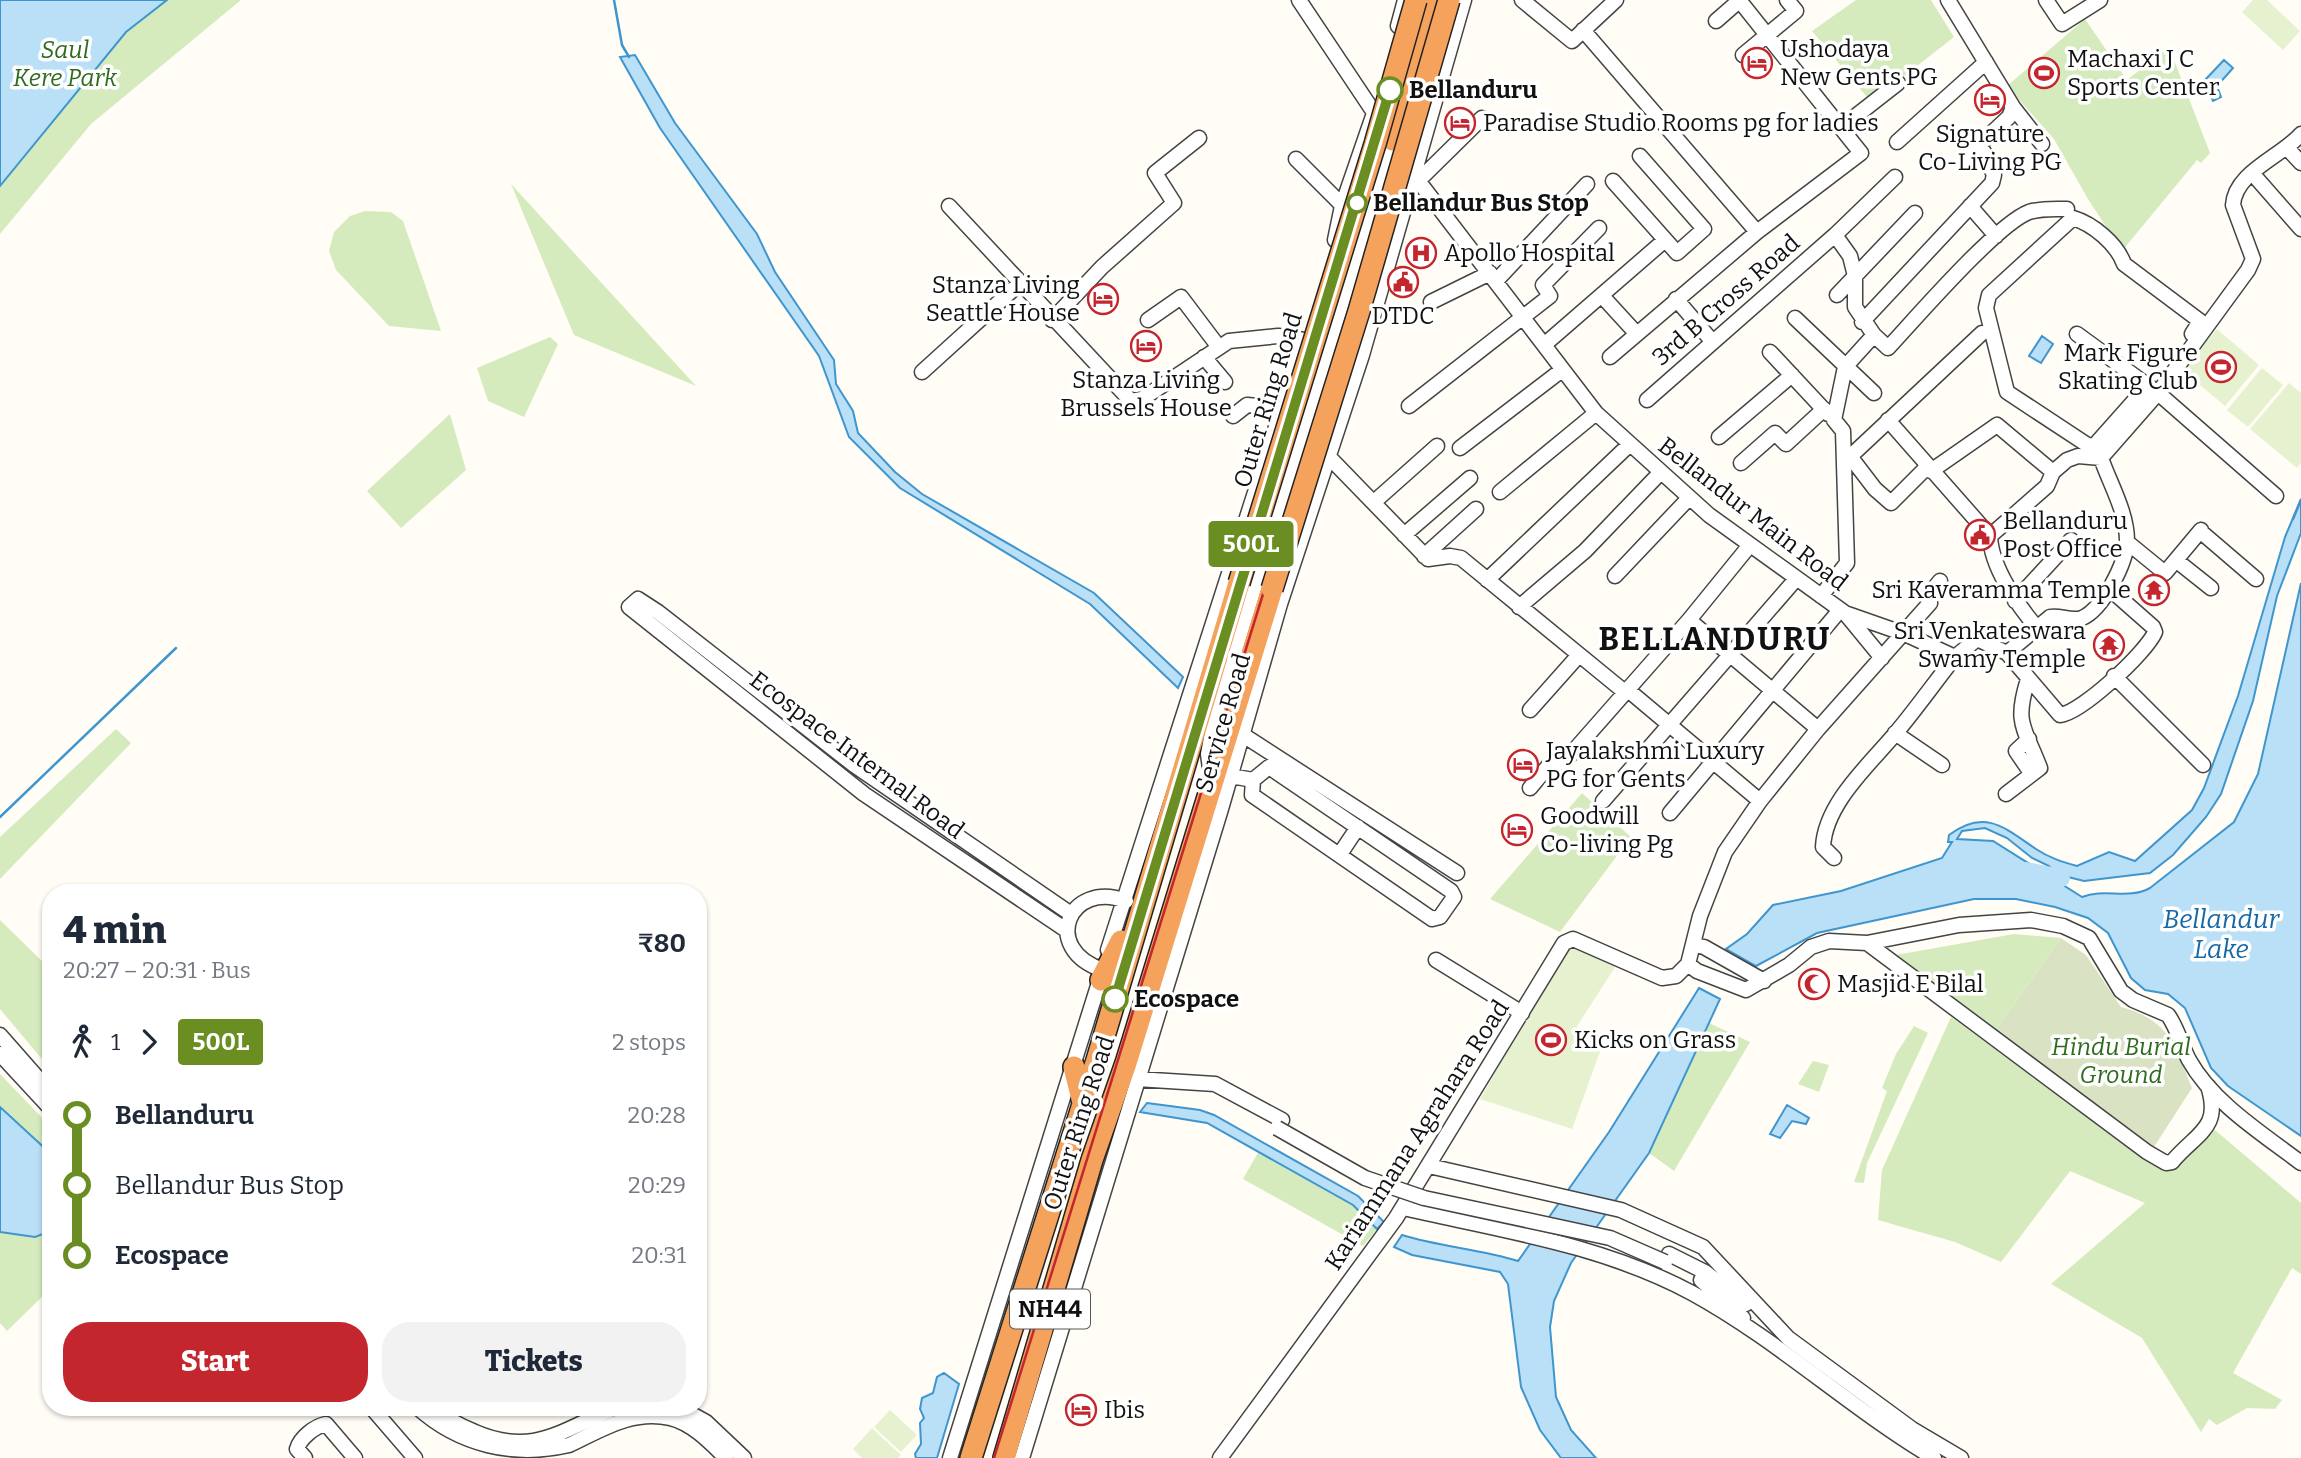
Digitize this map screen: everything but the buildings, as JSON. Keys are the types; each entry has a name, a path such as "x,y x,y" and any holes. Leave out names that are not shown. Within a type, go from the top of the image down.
{"highway":[{"name":"Outer Ring Road","path":"971,1458 1083,1103 1127,902 1155,838 1239,583 1375,144 1416,0"},
{"path":"1392,140 1432,0"},
{"name":"Outer Ring Road","path":"1004,1458 1103,1128 1163,969 1212,785 1398,181 1449,0"},
{"path":"1098,972 1127,928 1127,902"},
{"path":"1074,1068 1083,1103"},
{"path":"992,1458 1082,1161 1103,1128"}],"street":[{"path":"1155,838 1280,408 1339,228 1342,206 1375,113 1405,0"},
{"name":"Service Road","path":"1022,1458 1136,1084 1163,969 1231,776 1280,604 1329,457 1415,177 1464,0"},
{"path":"1522,0 1572,41 1616,0"},
{"path":"1610,357 1757,232 1861,153 1843,126 1739,0 1716,21"},
{"path":"1743,55 1796,11 1787,0"},
{"path":"1948,0 2013,107 2042,144"},
{"path":"2046,0 2062,24 2100,0"},
{"name":"Bellandur Main Road","path":"1303,1 1415,177 1596,412 1689,498 1843,612 1882,658"},
{"path":"1583,30 1757,232"},
{"path":"1897,142 1986,62"},
{"path":"1843,126 1898,83"},
{"path":"1966,156 2009,117 2013,107"},
{"path":"1415,177 1482,118"},
{"path":"2101,458 2253,259 2233,205 2233,195 2239,185 2288,149 2301,134"},
{"path":"1052,320 1102,267 1174,204 1155,173 1199,138"},
{"path":"1212,785 1208,754 1214,716 1392,140"},
{"path":"2288,149 2301,163"},
{"path":"1862,321 1992,183 1994,175 1984,152"},
{"path":"1613,181 1676,253 1704,229 1640,156"},
{"path":"1296,159 1366,228 1390,257"},
{"path":"2252,173 2301,229"},
{"name":"3rd B Cross Road","path":"1647,400 1835,235 1895,177"},
{"path":"1431,302 1493,277 1587,184"},
{"path":"948,206 1052,320 1131,401 1142,399 1218,346 1250,338 1278,336 1304,340"},
{"path":"1970,206 1996,236"},
{"path":"1835,235 1850,256 1855,276 1855,307 1862,321 1888,348 1996,236 2026,213 2041,209 2067,209"},
{"path":"1837,295 1915,214"},
{"path":"2073,218 2086,222 2120,253 2124,264 2200,321 2154,392 2143,391 2095,444 2089,446 2010,395 2004,385 1986,308 1989,295 2073,218"},
{"path":"1409,405 1550,296 1543,285 1599,228"},
{"path":"1544,345 1603,297 1665,240"},
{"path":"922,372 1019,284"},
{"path":"1148,320 1181,297 1218,346"},
{"path":"1603,297 1636,333"},
{"path":"1676,299 1712,341"},
{"path":"1795,318 1874,393"},
{"path":"1847,456 1982,332"},
{"path":"2077,334 2154,392 2276,496"},
{"path":"1741,463 1775,433 1786,444 1829,415 1845,367 1874,335"},
{"path":"1770,352 1843,431 1847,456 1847,563 1821,596"},
{"path":"1204,357 1225,382"},
{"path":"1460,448 1562,370"},
{"path":"1719,437 1792,375"},
{"path":"1233,416 1247,405 1280,408"},
{"path":"1500,492 1596,412"},
{"path":"1888,420 1990,536 1990,549 2015,601 2038,629"},
{"path":"1847,456 1875,489 1891,503 1929,469 1997,425 2053,472"},
{"path":"1487,580 1557,517 1629,445"},
{"path":"1374,502 1437,446"},
{"path":"1990,536 2047,486 2053,472 2067,460 2078,456 2101,458"},
{"path":"1329,457 1424,556 1433,561 1450,556 1461,558 1760,801"},
{"path":"2007,653 2050,617 2085,617 2110,590 2127,542 2120,508 2101,458"},
{"path":"1519,607 1585,551 1660,473"},
{"path":"1405,535 1470,478"},
{"path":"1615,576 1689,498"},
{"path":"1424,556 1476,509"},
{"path":"2127,542 2165,573 2201,530 2256,579"},
{"path":"2015,601 2071,540"},
{"path":"1530,788 1550,764 1564,762 1689,620 1750,545"},
{"path":"2177,561 2211,588"},
{"path":"1603,801 1796,579"},
{"path":"1940,581 1927,597 1930,603 1818,729 1760,801 1725,852 1700,916 1699,946 1693,968 1746,990 1764,981 1811,947 1829,941 1867,943 2000,919 2031,920 2078,931 2089,938 2121,991 2133,1000 2168,1015 2189,1060 2207,1085 2239,1115 2301,1163"},
{"path":"1834,858 1823,847 1824,834 1834,811 1863,769 1955,657 1977,639 2007,653 2060,715 2081,707 2114,676 2155,632 2110,590"},
{"name":"Ecospace Internal Road","path":"634,603 761,693 854,765 1071,914"},
{"path":"1670,813 1843,612 1905,634 1955,657"},
{"path":"1689,620 1818,729"},
{"name":"Ecospace Internal Road","path":"681,638 751,706 843,778 1066,930 1073,951 1098,972"},
{"path":"1530,710 1579,655"},
{"path":"2114,676 2203,765"},
{"path":"2007,794 2040,768 2019,709 2028,679"},
{"path":"751,706 761,693"},
{"path":"1895,733 1942,765"},
{"path":"1243,735 1457,873"},
{"path":"843,778 854,765"},
{"path":"1269,767 1358,827 1451,891 1454,897 1440,917 1433,919 1252,795 1253,780 1269,767"},
{"path":"1231,776 1253,780"},
{"path":"1340,854 1358,827"},
{"path":"1066,930 1071,914 1090,899 1127,902"},
{"name":"Kariammana Agrahara Road","path":"1220,1458 1400,1213 1564,943 1573,939 1662,978 1676,976 1693,968"},
{"path":"1867,943 2147,1152 2166,1163 2172,1162 2210,1124 2214,1105 2207,1085"},
{"path":"1699,946 1764,981"},
{"path":"1436,960 1522,1013"},
{"path":"950,1458 1074,1068 1098,972"},
{"path":"0,1035 42,1083"},
{"path":"0,1054 42,1099"},
{"path":"1136,1084 1212,1093 1280,1124 1365,1178 1424,1198 1610,1238 1705,1272 1788,1338 1912,1429 1961,1458"},
{"path":"1429,1166 1620,1210 1703,1247 1788,1338"},
{"path":"1400,1213 1524,1235 1594,1251 1692,1293 1772,1343 1905,1441 1934,1458"},
{"path":"1667,1258 1701,1280 1772,1343"},
{"path":"379,1416 415,1458"},
{"path":"427,1416 460,1438 502,1454 545,1454 608,1425 636,1416 673,1418 688,1426 726,1458"},
{"path":"449,1416 489,1438 521,1444 552,1437 598,1416"},
{"path":"695,1416 706,1422 744,1458"},
{"path":"304,1458 297,1449 299,1444 318,1426 326,1424 355,1458"}],"green space":[{"name":"Saul Kere Park","path":"0,0 241,0 91,124 0,234"},
{"path":"1856,0 1931,0 1954,37 1871,102 1812,31"},
{"path":"2253,0 2267,0 2300,31 2283,50 2242,12"},
{"path":"2085,19 2127,80 2169,47 2210,153 2201,163 2197,160 2122,251 2054,139 2007,86"},
{"path":"511,184 696,386 574,335"},
{"path":"365,211 391,212 403,221 441,331 389,326 336,270 329,251 334,232 350,216"},
{"name":"Mark Figure Skating Club","path":"2217,329 2259,365 2225,406 2182,370"},
{"path":"550,337 558,344 524,417 488,401 477,368"},
{"path":"2262,368 2283,385 2248,427 2227,410"},
{"path":"2289,383 2301,393 2301,463 2297,468 2250,429"},
{"path":"450,414 466,470 401,528 367,491"},
{"path":"116,729 131,743 0,879 0,837"},
{"path":"1582,793 1631,837 1560,932 1490,899"},
{"path":"0,920 42,961 42,1059 0,1009"},
{"path":"2014,934 2061,938 1995,1031 1896,955"},
{"name":"Hindu Burial Ground","path":"2061,938 2086,955 2121,1007 2150,1019 2160,1027 2175,1047 2192,1088 2152,1150 1995,1031"},
{"name":"Kicks on Grass","path":"1569,945 1615,967 1572,1034 1602,1046 1572,1129 1480,1099"},
{"path":"1951,1017 2149,1162 2177,1169 2215,1130 2301,1203 2301,1274 2292,1268 2233,1373 2282,1400 2275,1409 2247,1408 2217,1425 2209,1419 2201,1432 2142,1338 2051,1284 2145,1203 2070,1171 2001,1262 1955,1242 1878,1220 1882,1170"},
{"path":"1709,1023 1750,1042 1674,1171 1649,1153"},
{"path":"1914,1026 1928,1033 1867,1163 1864,1183 1854,1182 1887,1091 1882,1088 1896,1054"},
{"path":"1813,1061 1829,1065 1819,1092 1798,1084"},
{"path":"0,1074 42,1118 42,1297 7,1331 0,1323"},
{"path":"1259,1151 1353,1205 1377,1229 1363,1246 1243,1179"},
{"path":"890,1410 917,1435 901,1452 874,1427"},
{"path":"872,1428 901,1455 898,1458 862,1458 853,1449"}],"water":[{"path":"0,0 167,0 126,32 0,186"},
{"path":"635,55 675,123 757,234 775,272 834,360 836,384 853,411 858,433 895,472 922,494 1094,593 1183,677 1178,688 1090,604 900,488 849,437 819,356 660,128 620,57"},
{"path":"2224,60 2233,68 2217,86 2221,97 2213,101 2204,81"},
{"path":"2042,336 2053,344 2041,363 2029,356"},
{"name":"Bellandur Lake","path":"2301,499 2301,533 2277,596 2253,701 2221,794 2206,817 2173,855 2150,873 2084,881 2056,874 2049,866 2032,858 2007,838 1985,828 1962,831 1957,839 1993,841 2082,897 2099,893 2133,893 2150,888 2234,822 2258,774 2301,583 2301,1136 2228,1086 2211,1068 2185,1008 2168,994 2145,990 2131,978 2108,933 2088,918 2055,907 2016,899 1974,899 1817,933 1756,966 1726,949 1747,934 1773,905 1841,891 1942,858 1952,842 1948,842 1949,835 1973,823 1984,822 2004,828 2046,855 2077,866 2109,852 2135,861 2192,810 2204,788 2238,696 2285,537"},
{"path":"1699,988 1720,999 1649,1153 1571,1263 1554,1301 1550,1327 1556,1397 1571,1430 1596,1458 1561,1458 1540,1430 1521,1387 1508,1284 1500,1272 1412,1255 1394,1247 1402,1235 1518,1261 1609,1132"},
{"path":"1147,1103 1200,1110 1214,1115 1358,1196 1384,1222 1377,1229 1353,1205 1207,1123 1140,1112"},
{"path":"1787,1105 1809,1118 1806,1124 1792,1121 1780,1138 1770,1134"},
{"path":"0,1107 42,1146 42,1234 35,1237 0,1232"},
{"path":"944,1373 959,1384 937,1458 916,1458 915,1454 921,1444 920,1423 924,1418 920,1409 922,1398 933,1393 937,1377"}],"waterway":[{"path":"614,0 622,45 629,57"},
{"path":"2293,519 2301,500"},
{"path":"0,817 176,648"},
{"path":"2026,871 2061,878"}],"railway":[{"path":"994,1458 1448,0"}],"bus line":[{"name":"500L","path":"1115,999 1390,90"}],"place":[{"name":"Ushodaya New Gents PG","path":"1757,63"},
{"name":"Machaxi J C Sports Center","path":"2044,73"},
{"name":"Bellanduru","path":"1390,90"},
{"name":"Signature Co-Living PG","path":"1990,100"},
{"name":"Paradise Studio Rooms pg for ladies","path":"1460,123"},
{"name":"Bellandur Bus Stop","path":"1357,203"},
{"name":"Apollo Hospital","path":"1421,253"},
{"name":"DTDC","path":"1403,282"},
{"name":"Stanza Living Seattle House","path":"1103,299"},
{"name":"Stanza Living Brussels House","path":"1146,346"},
{"name":"Mark Figure Skating Club","path":"2221,367"},
{"name":"Bellanduru Post Office","path":"1980,535"},
{"name":"Sri Kaveramma Temple","path":"2154,590"},
{"name":"Sri Venkateswara Swamy Temple","path":"2109,645"},
{"name":"Jayalakshmi Luxury PG for Gents","path":"1523,765"},
{"name":"Goodwill Co-living Pg","path":"1517,830"},
{"name":"Masjid E Bilal","path":"1814,984"},
{"name":"Ecospace","path":"1115,999"},
{"name":"Kicks on Grass","path":"1551,1040"},
{"name":"Ibis","path":"1081,1410"}],"district":[{"name":"BELLANDURU","path":"1715,639"}]}
